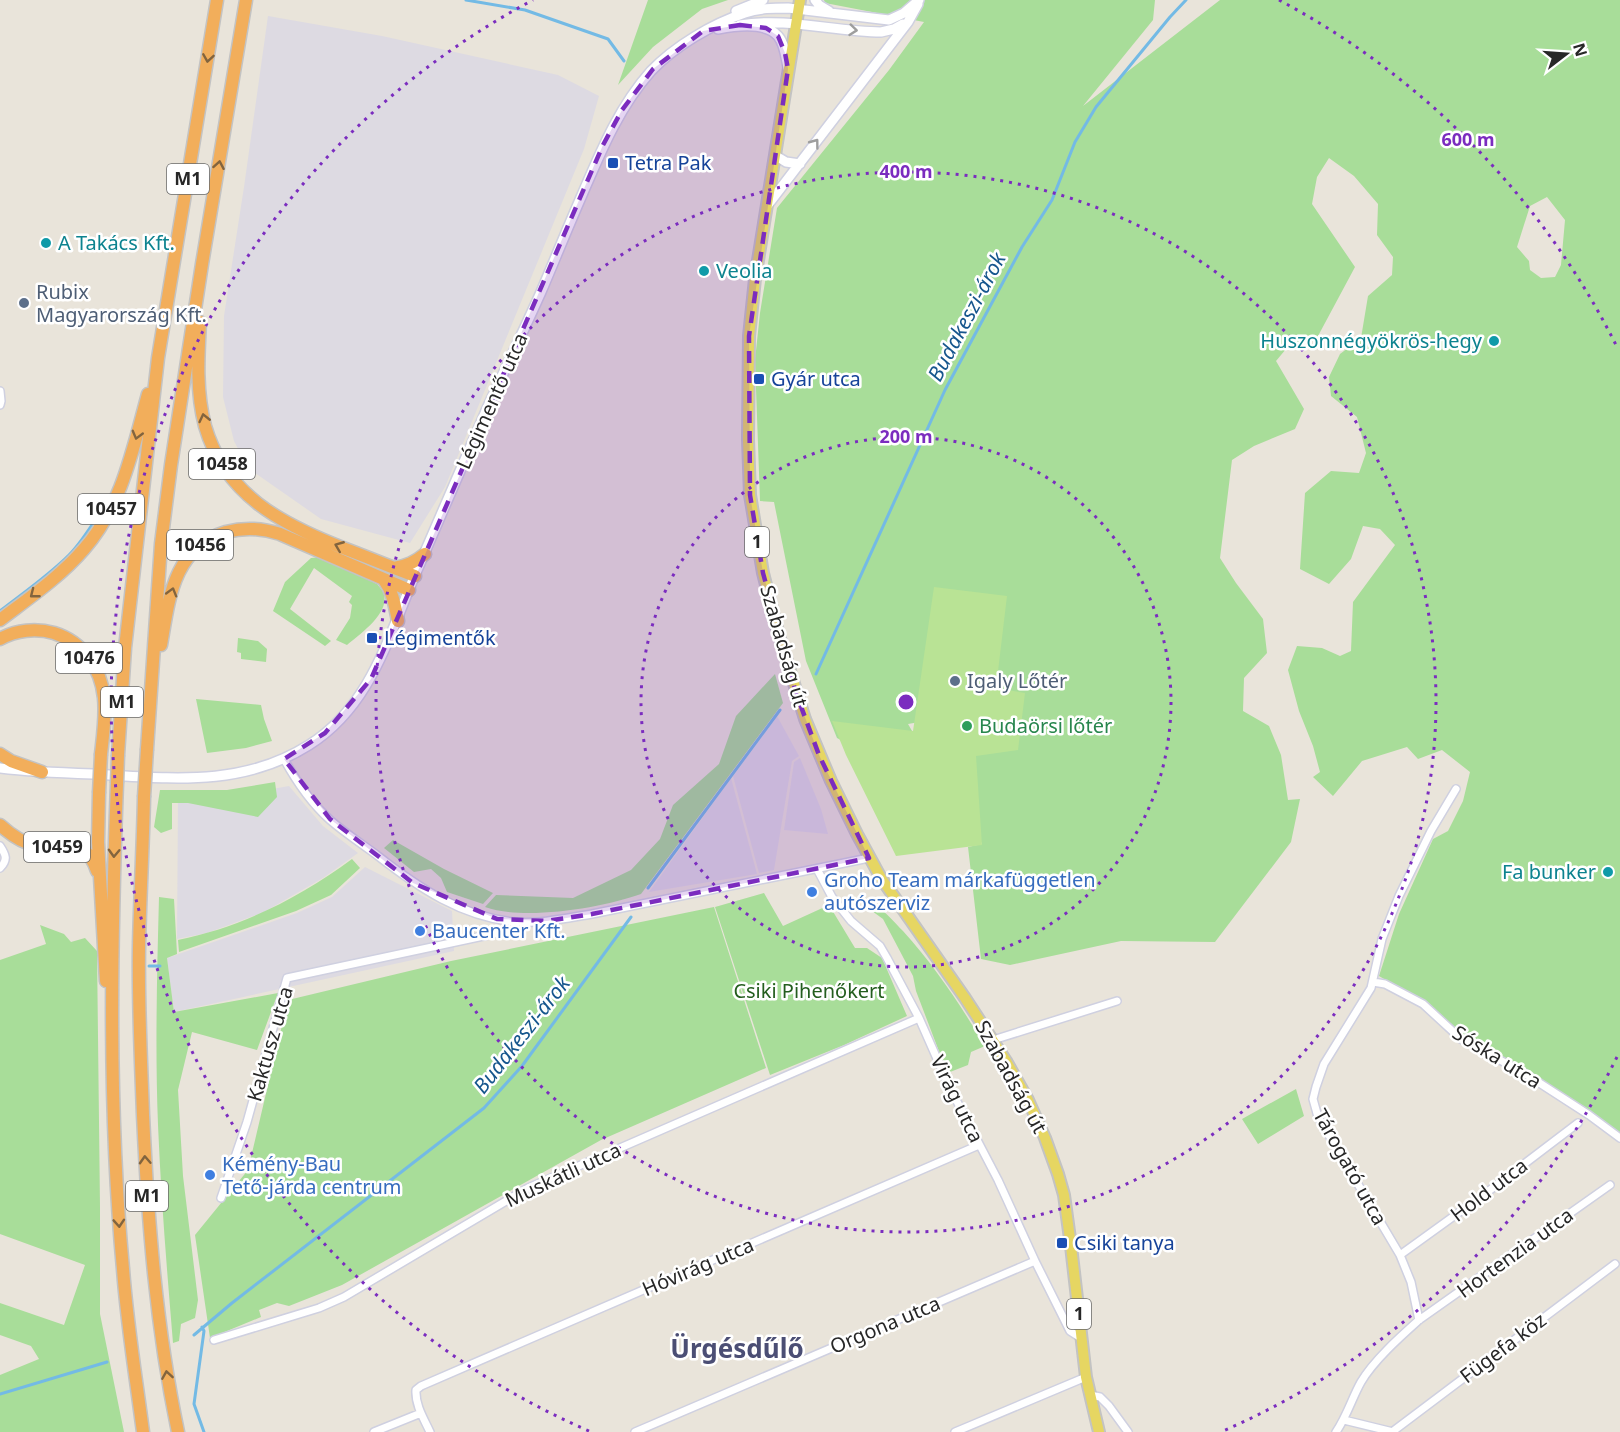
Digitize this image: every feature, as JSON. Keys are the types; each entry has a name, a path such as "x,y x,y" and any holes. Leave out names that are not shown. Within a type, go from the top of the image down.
{"highway":[{"name":"M1","path":"143,1432 123,1270 118,1202 108,955 118,755 125,648 158,358 217,0"},
{"name":"M1","path":"178,1432 156,1300 148,1221 139,951 144,797 161,544 171,465 246,0"},
{"name":"10458","path":"202,264 198,357 200,396 205,426 220,460 232,478 255,503 273,515 311,535 415,576"},
{"name":"10457","path":"0,620 71,563 89,544 103,524 127,469 158,358"},
{"name":"10456","path":"148,732 170,596 185,561 207,540 238,529 269,530 311,546 409,590"},
{"path":"393,568 403,567 425,554"},
{"path":"384,579 390,587 398,621"},
{"name":"10476","path":"0,639 22,631 39,631 59,635 74,642 82,650 99,676 104,698 98,842 108,955"},
{"path":"0,754 42,772"},
{"name":"10459","path":"0,825 27,843 48,847 78,847 84,850 94,863 100,880"}],"main road":[{"path":"703,31 749,4 763,0"},
{"path":"815,0 831,12"},
{"path":"799,4 831,12 889,20 904,13 920,0"},
{"path":"767,206 908,21 920,0"},
{"name":"Légimentő utca","path":"0,768 177,778 215,777 234,774 284,759 309,745 342,717 371,679 388,646 409,590 490,402 519,343 603,145 622,110 653,69 703,31 745,13 799,4"},
{"name":"1","path":"767,206 799,4"},
{"path":"703,31 771,22 881,32 894,29 908,21"},
{"path":"740,25 766,28 778,36 782,42 788,69"},
{"path":"776,156 786,162 800,164"},
{"name":"Szabadság út","path":"767,206 755,279 749,336 747,439 750,495 757,542 772,611 805,719 831,781 869,858 896,901 993,1040 1028,1100 1045,1138 1058,1174 1068,1219 1086,1377 1099,1432"}],"street":[{"path":"0,391 2,401 0,405"},
{"path":"284,759 304,791 330,819 413,883 432,895 497,920 547,921 592,914 869,858"},
{"name":"Tárogató utca","path":"1419,1320 1411,1282 1400,1255 1318,1117 1313,1099 1324,1064 1373,982 1383,939 1395,906 1431,831 1456,789"},
{"path":"0,846 6,858 0,868"},
{"name":"Virág utca","path":"817,869 832,897 851,921 880,946 998,1180 1035,1262 1070,1331 1081,1338"},
{"name":"Kaktusz utca","path":"221,1198 247,1122 287,978 513,930 517,922"},
{"name":"Sóska utca","path":"1373,982 1385,984 1423,1004 1461,1039 1524,1073 1620,1138"},
{"path":"993,1040 1117,1001"},
{"name":"Muskátli utca","path":"214,1340 319,1308 344,1297 528,1188 918,1018"},
{"name":"Hold utca","path":"1400,1255 1578,1123"},
{"name":"Hóvirág utca","path":"421,1413 416,1390 432,1381 980,1145"},
{"name":"Hortenzia utca","path":"1336,1432 1362,1381 1396,1341 1419,1320 1610,1185"},
{"name":"Orgona utca","path":"635,1432 1035,1262"},
{"name":"Fügefa köz","path":"1392,1432 1615,1264"},
{"path":"955,1432 1086,1377"},
{"path":"1090,1395 1101,1397 1128,1432"},
{"path":"374,1432 421,1413 430,1432"},
{"path":"1344,1420 1392,1432"}],"highlighted area":[{"path":"740,25 766,28 778,36 785,53 788,69 749,336 750,495 763,573 796,693 819,755 869,858 592,914 547,921 497,919 413,883 330,819 284,759 325,733 371,679 603,145 622,110 653,69 703,31"}],"shaded area":[{"name":"Tetra Pak","path":"268,16 382,36 558,75 599,96 584,149 445,487 410,543 321,519 248,468 234,441 223,397 224,316"},
{"path":"777,716 799,756 792,761 774,870 759,873 733,776"},
{"path":"800,758 821,809 828,834 784,830 794,762"},
{"path":"731,778 757,874 649,892"},
{"path":"289,786 323,826 358,853 323,878 264,912 207,933 177,939 178,799 221,798"},
{"path":"365,867 452,911 454,951 174,1012 167,958 297,913 332,897"}],"green space":[{"path":"648,0 728,0 702,9 653,47 618,85"},
{"path":"824,0 1155,0 1153,20 1083,106 1220,0 1620,0 1620,1136 1529,1074 1456,1031 1432,1007 1379,976 1399,914 1433,839 1448,831 1463,801 1470,772 1442,750 1418,759 1407,747 1362,761 1333,796 1313,777 1320,772 1288,670 1297,646 1322,648 1340,656 1351,651 1353,602 1395,545 1380,529 1363,526 1351,559 1329,584 1300,569 1305,493 1331,471 1359,473 1366,453 1357,417 1331,396 1329,377 1340,354 1361,338 1368,296 1392,275 1393,257 1377,235 1378,204 1354,176 1329,158 1317,177 1312,204 1355,267 1318,336 1286,349 1276,361 1304,409 1295,429 1254,446 1232,460 1220,558 1263,619 1267,653 1244,678 1243,711 1269,726 1281,755 1288,800 1300,799 1291,842 1215,942 1121,941 1010,965 981,959 968,847 982,844 925,721 908,724 922,748 860,750 837,738 806,661 774,502 760,501 755,360 777,208 889,70 924,22 825,3","holes":["1547,197 1565,220 1561,265 1555,277 1541,278 1530,270 1529,261 1517,247 1530,206"]},
{"path":"321,557 377,584 383,592 385,600 379,615 347,645 336,640 350,618 352,605 349,602 352,596 314,568 290,609 331,641 325,646 273,611 285,582 311,558"},
{"name":"Budaörsi lőtér","path":"934,587 1007,596 996,688 1025,693 1018,750 976,756 982,845 896,856 846,755 832,721 913,731"},
{"path":"238,638 258,641 267,649 266,662 241,659 241,653 237,652"},
{"path":"775,674 783,703 641,894 585,908 541,913 501,911 485,907 496,895 573,898 631,870 660,839 673,805 719,764 736,716"},
{"path":"196,699 261,705 272,741 246,748 207,753"},
{"path":"275,782 277,797 258,817 188,803 172,803 172,829 161,833 154,827 160,790 227,790"},
{"path":"393,840 493,893 483,904 447,892 441,878 431,869 414,872 384,848"},
{"path":"352,859 360,868 331,895 296,911 179,952 178,940 225,927 269,909 311,886"},
{"name":"Csiki Pihenőkert","path":"764,893 783,926 829,905 855,948 867,948 882,958 907,1016 770,1075 715,907"},
{"path":"159,897 174,899 177,954 167,958 174,1012 278,993 257,1050 192,1032 178,1090 183,1176 198,1300 195,1318 181,1324 179,1341 173,1343 162,1207 157,1096"},
{"path":"876,906 915,944 937,972 985,1046 971,1052 968,1065 950,1072 940,1054 916,991 913,976 883,919 872,911"},
{"path":"714,907 766,1068 601,1140 342,1285 289,1306 277,1303 259,1310 261,1317 210,1338 195,1235 248,1170 288,1000 451,961"},
{"path":"40,925 64,934 71,942 85,938 97,951 100,1314 124,1432 0,1432 0,1375 39,1359 31,1346 0,1335 0,1303 64,1325 85,1265 0,1234 0,960 46,944"},
{"path":"1296,1089 1304,1116 1258,1144 1242,1119"}],"waterway":[{"path":"466,0 525,10 608,39 624,61"},
{"name":"Budakeszi-árok","path":"816,674 945,390 1022,247 1052,200 1075,142 1096,107 1186,0"},
{"path":"0,611 69,555 104,506"},
{"name":"Budakeszi-árok","path":"648,888 780,710"},
{"name":"Budakeszi-árok","path":"194,1335 484,1108 522,1066 631,917"},
{"path":"149,966 160,966"},
{"path":"202,1327 204,1331 194,1404 204,1432"},
{"name":"Budakeszi-árok","path":"0,1394 107,1362"}],"place":[{"name":"Tetra Pak","path":"613,163"},
{"name":"A Takács Kft.","path":"46,243"},
{"name":"Veolia","path":"704,271"},
{"name":"Rubix Magyarország Kft.","path":"24,303"},
{"name":"Huszonnégyökrös-hegy","path":"1494,341"},
{"name":"Gyár utca","path":"759,379"},
{"name":"Légimentők","path":"372,638"},
{"name":"Igaly Lőtér","path":"955,681"},
{"name":"Budaörsi lőtér","path":"967,726"},
{"name":"Fa bunker","path":"1608,872"},
{"name":"Groho Team márkafüggetlen autószerviz","path":"812,892"},
{"name":"Baucenter Kft.","path":"420,931"},
{"name":"Kémény-Bau Tető-járda centrum","path":"210,1175"},
{"name":"Csiki tanya","path":"1062,1243"}],"district":[{"name":"Ürgésdűlő","path":"737,1349"}]}
